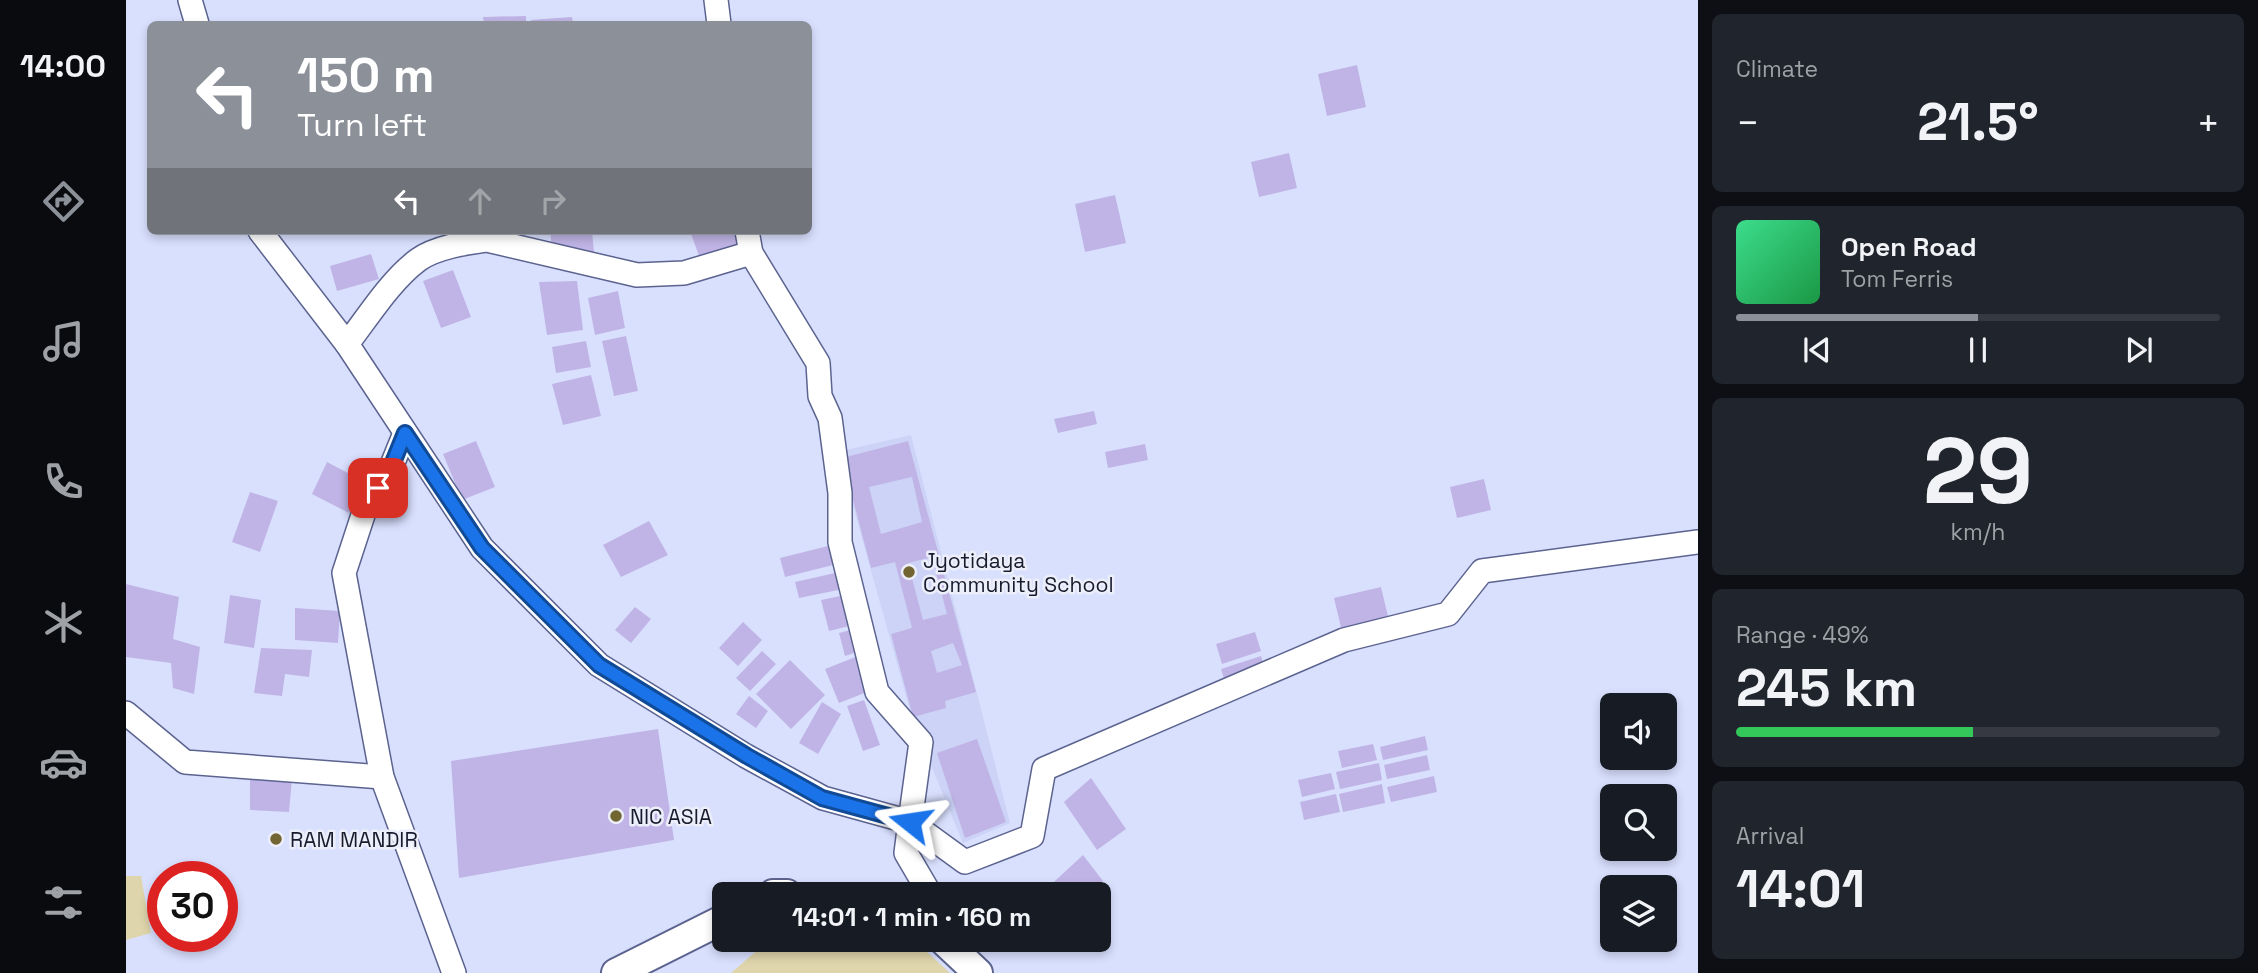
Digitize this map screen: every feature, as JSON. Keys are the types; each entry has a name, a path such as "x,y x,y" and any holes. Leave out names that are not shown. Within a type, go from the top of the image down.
{"street":[{"path":"190,0 196,21"},
{"path":"716,0 719,21"},
{"path":"263,235 347,344 482,548 599,665 747,756 822,798 910,822 965,862 1031,836 1044,769 1344,640 1448,614 1482,571 1698,542"},
{"path":"347,344 390,289 419,258 462,244 487,240 637,275 684,273 749,242 818,363 820,396 830,418 840,494 840,542 877,692 921,742 906,853 922,882"},
{"path":"405,433 392,465 364,512 344,573 382,777 454,973"},
{"path":"126,713 185,762 382,777"},
{"path":"616,973 712,925"},
{"path":"956,952 978,973"},
{"path":"969,952 987,973"}],"shaded area":[{"name":"Jyotidaya Community School","path":"911,435 1010,823 963,843 913,721 838,452"},
{"path":"126,876 141,876 147,910 147,934 126,940"},
{"path":"755,952 927,952 950,973 731,973"}],"building":[{"path":"526,16 526,21 484,21 483,17"},
{"path":"572,17 573,21 531,21"},
{"path":"1357,65 1366,107 1327,116 1318,74"},
{"path":"1289,153 1297,188 1259,197 1251,162"},
{"path":"1115,195 1126,243 1085,252 1075,204"},
{"path":"550,235 592,235 594,252 553,256"},
{"path":"691,235 739,235 745,252 703,267"},
{"path":"371,254 379,279 337,291 330,266"},
{"path":"453,270 471,317 441,328 423,281"},
{"path":"577,281 583,330 547,335 539,282"},
{"path":"618,291 625,328 595,335 588,298"},
{"path":"626,336 638,391 614,396 602,341"},
{"path":"586,341 591,367 556,373 552,347"},
{"path":"591,375 601,416 563,425 552,384"},
{"path":"1094,411 1097,424 1058,433 1054,419"},
{"path":"476,441 495,487 462,500 443,454"},
{"path":"908,441 976,692 945,701 946,708 913,717 891,634 912,628 895,562 871,568 842,458","holes":["912,477 922,522 881,534 869,487","932,557 947,614 923,620 908,563","953,643 962,665 937,673 931,651"]},
{"path":"1145,444 1148,460 1108,468 1105,452"},
{"path":"327,462 365,482 349,513 312,494"},
{"path":"1484,479 1491,510 1457,518 1450,487"},
{"path":"250,492 278,501 260,552 232,542"},
{"path":"649,521 668,555 621,577 603,545"},
{"path":"832,545 837,564 785,577 780,558"},
{"path":"844,571 848,588 799,598 795,582"},
{"path":"126,584 179,597 173,639 200,647 194,694 173,688 171,663 126,657"},
{"path":"1381,587 1391,629 1344,640 1334,598"},
{"path":"850,594 857,624 829,631 821,600"},
{"path":"230,595 261,600 254,648 224,643"},
{"path":"635,607 651,619 631,643 615,630"},
{"path":"295,608 340,611 338,643 295,640"},
{"path":"743,622 762,640 738,666 719,648"},
{"path":"854,629 860,651 845,656 839,633"},
{"path":"1255,632 1261,651 1222,664 1216,644"},
{"path":"261,648 312,650 309,677 285,674 282,696 254,693"},
{"path":"762,651 776,664 750,691 736,678"},
{"path":"858,656 872,690 839,703 825,669"},
{"path":"1261,656 1267,675 1227,688 1221,669"},
{"path":"790,660 825,695 791,729 756,694"},
{"path":"749,696 768,711 756,728 736,714"},
{"path":"864,700 880,745 863,751 847,706"},
{"path":"822,702 841,714 818,754 799,743"},
{"path":"658,729 674,840 459,878 451,761"},
{"path":"1425,736 1428,750 1383,760 1380,747"},
{"path":"977,739 1006,822 965,838 937,753"},
{"path":"1373,744 1377,760 1342,768 1338,751"},
{"path":"1427,755 1430,770 1387,779 1384,765"},
{"path":"1379,763 1382,780 1340,789 1336,772"},
{"path":"1331,773 1335,789 1302,797 1298,780"},
{"path":"1434,776 1437,792 1391,802 1387,787"},
{"path":"250,778 292,779 289,812 250,810"},
{"path":"1091,778 1126,829 1097,850 1064,802"},
{"path":"1382,784 1385,803 1343,812 1339,794"},
{"path":"1336,794 1340,812 1304,820 1300,802"},
{"path":"1083,855 1103,881 1102,882 1054,882"}],"place":[{"name":"Jyotidaya Community School","path":"909,572"},
{"name":"NIC ASIA","path":"616,816"},
{"name":"RAM MANDIR","path":"276,839"}],"route":[{"path":"378,488 392,465 405,433 482,548 599,665 747,756 822,798 910,822"}]}
